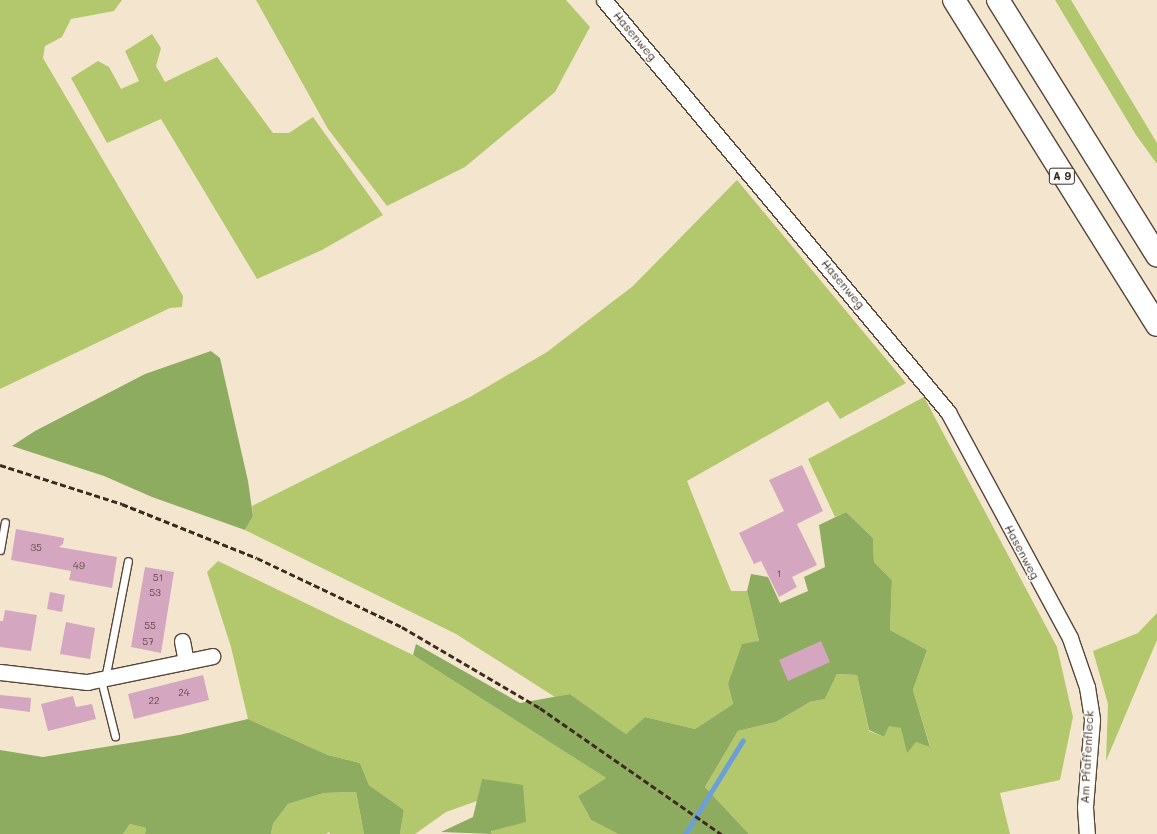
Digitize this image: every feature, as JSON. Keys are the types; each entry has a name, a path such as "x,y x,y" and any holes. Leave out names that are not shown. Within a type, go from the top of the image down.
{"highway":[{"name":"A 9","path":"954,0 1157,324"},
{"path":"998,0 1157,255"}],"street":[{"name":"Hasenweg","path":"604,0 948,412 1044,593"},
{"name":"Am Pfaffenfleck","path":"1044,593 1070,638 1087,687 1092,720 1085,807 1087,834"},
{"path":"182,641 186,662"},
{"path":"0,672 75,682 103,680 212,656"}],"lane":[{"path":"0,550 5,522"},
{"path":"115,736 103,680 128,560"}],"green space":[{"path":"0,0 122,0 114,11 71,19 62,37 45,46 43,58 183,296 182,307 170,308 0,389"},
{"path":"256,0 566,0 590,27 555,92 465,167 387,206 328,129"},
{"path":"1055,0 1071,0 1157,143 1157,164 1136,135"},
{"path":"152,34 161,48 156,66 165,82 217,57 273,133 289,133 313,117 383,215 322,250 257,279 161,119 107,143 71,78 98,61 109,67 121,89 139,81 125,51"},
{"path":"737,180 906,383 840,419 828,401 687,481 731,591 747,591 759,641 728,684 733,704 695,729 645,717 626,734 570,694 555,697 456,634 245,530 253,516 252,506 470,397 547,352 633,286"},
{"path":"211,351 220,358 248,481 253,516 245,530 152,497 104,476 12,446 35,431 145,374"},
{"path":"924,397 1057,647 1073,717 1060,780 1000,793 1010,834 749,834 705,787 738,731 776,722 810,702 825,699 837,674 857,675 869,731 884,737 889,725 902,728 916,742 930,746 913,690 927,650 890,630 892,580 874,562 873,538 846,512 835,517 808,459"},
{"path":"846,512 873,538 874,562 892,580 890,630 927,650 913,690 930,747 916,742 907,753 901,728 889,726 884,737 869,730 857,675 837,674 825,699 810,702 776,722 738,731 705,787 749,834 618,834 591,820 578,796 606,778 413,655 416,644 520,703 570,694 626,734 645,717 695,729 733,704 728,684 742,644 759,641 747,591 751,574 768,577 780,603 808,591 804,577 825,567 819,525"},
{"path":"218,561 413,655 606,778 578,796 591,820 618,834 492,834 482,780 477,801 446,812 415,834 400,834 404,810 369,785 360,763 328,755 248,719 231,647 207,572"},
{"path":"1157,613 1157,640 1106,761 1108,704 1093,651 1138,633"},
{"path":"248,719 328,755 360,763 369,785 404,810 400,834 364,834 356,792 324,793 288,804 273,824 271,834 145,834 146,828 130,824 123,834 0,834 0,750 43,757 179,735"},
{"path":"482,779 523,785 526,822 491,831 492,834 441,832 473,817"},
{"path":"356,792 364,834 330,834 329,832 326,834 271,834 273,824 288,804 324,793"},
{"path":"130,824 146,828 145,834 123,834"}],"building":[{"path":"802,465 823,511 797,524 817,565 792,577 797,587 779,597 761,561 754,564 739,533 784,511 769,480"},
{"path":"16,529 64,538 63,544 59,547 117,557 112,588 69,580 71,571 11,560"},
{"path":"145,567 174,572 161,653 131,647"},
{"path":"50,592 65,595 62,612 47,609"},
{"path":"5,610 37,615 31,651 0,647 0,621 3,621"},
{"path":"66,622 95,628 90,659 60,654"},
{"path":"821,641 830,662 788,681 779,660"},
{"path":"203,675 209,700 134,719 128,694"},
{"path":"0,695 31,698 30,712 0,708"},
{"path":"73,696 76,707 92,704 96,719 48,731 41,704"}],"waterway":[{"path":"685,834 743,740"}],"railway":[{"path":"0,465 122,504 257,558 402,627 540,708 721,834"}]}
